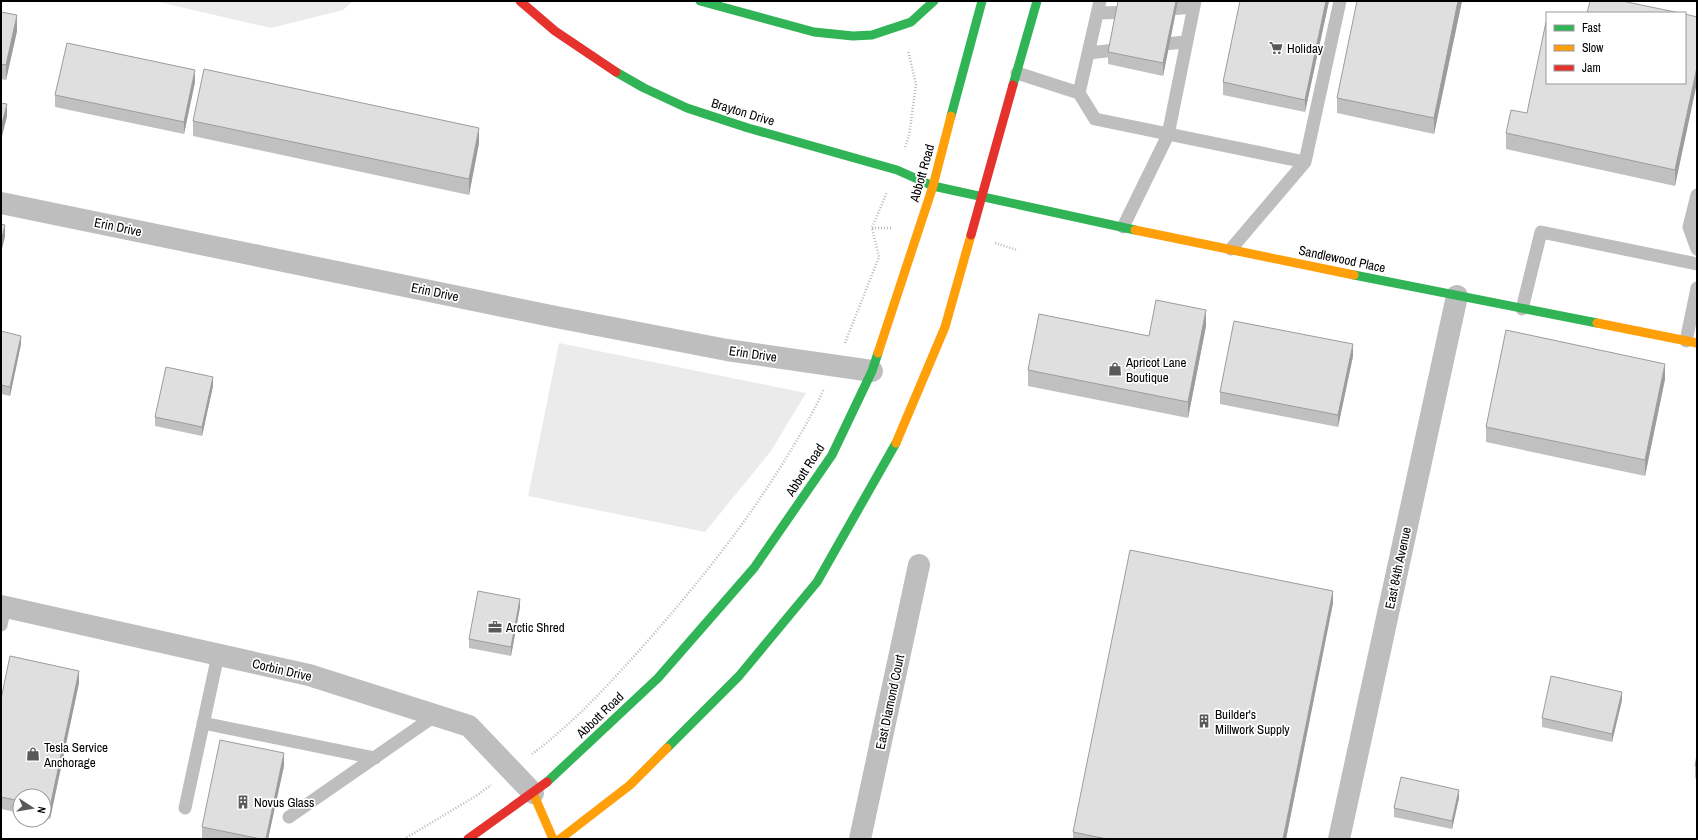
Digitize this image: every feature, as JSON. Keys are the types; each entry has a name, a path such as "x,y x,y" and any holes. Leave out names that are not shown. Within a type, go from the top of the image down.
{"main road":[{"name":"Brayton Drive","path":"520,1 556,31 614,71 670,101 724,120 897,170 933,186 982,196"},
{"path":"700,1 814,32 853,36 872,35 912,22 934,1"},
{"name":"Abbott Road","path":"468,839 550,780 658,678 754,568 832,455 872,371 933,186 982,1"},
{"path":"560,839 630,785 734,682 817,582 892,452 945,327 1037,1"},
{"name":"Sandlewood Place","path":"982,196 1043,211 1522,309 1692,342"},
{"path":"533,793 553,839"}],"street":[{"name":"Erin Drive","path":"1,203 649,335 727,350 872,371"},
{"name":"East 84th Avenue","path":"1339,839 1458,296"},
{"name":"East Diamond Court","path":"860,839 919,565"},
{"name":"Corbin Drive","path":"2,613 218,655 309,675 469,726 533,793"}],"lane":[{"path":"1231,249 1305,162 1340,1"},
{"path":"1079,93 1099,7 1118,13 1194,4 1168,135 1123,227"},
{"path":"1088,53 1186,42"},
{"path":"1017,73 1079,93 1096,119 1305,162"},
{"path":"1697,195 1689,227 1697,249"},
{"path":"1522,309 1541,232 1697,264"},
{"path":"1692,342 1697,288"},
{"path":"185,808 218,655"},
{"path":"289,817 436,715"},
{"path":"203,723 374,758"}],"path":[{"path":"907,46 916,84 909,136"},
{"path":"553,738 616,676 673,612 717,560 764,493 812,416 853,326 879,257 872,228"},
{"path":"404,839 476,796"}],"shaded area":[{"path":"154,1 353,1 343,10 271,28"},
{"path":"559,343 806,393 771,451 705,532 528,496"}],"building":[{"path":"1118,1 1176,1 1163,63 1108,52"},
{"name":"Holiday","path":"1240,1 1326,1 1305,100 1223,82"},
{"path":"1357,1 1458,1 1434,118 1337,98"},
{"path":"1590,1 1622,1 1675,12 1587,12"},
{"path":"1,12 17,15 6,65 1,64"},
{"path":"1686,14 1697,17 1697,67 1675,170 1506,133 1511,110 1527,113 1546,22 1546,84 1686,84"},
{"path":"67,43 195,70 184,122 55,95"},
{"path":"204,69 479,128 469,179 193,121"},
{"path":"1,103 7,104 1,128"},
{"path":"1,224 5,225 1,241"},
{"name":"Apricot Lane Boutique","path":"1156,300 1206,310 1188,402 1028,370 1039,314 1149,336"},
{"path":"1234,321 1353,344 1338,415 1220,392"},
{"path":"1506,330 1665,364 1645,460 1486,427"},
{"path":"1,331 21,336 10,387 1,385"},
{"path":"166,367 213,377 202,427 155,417"},
{"name":"Builder's Millwork Supply","path":"1130,550 1333,591 1283,839 1107,839 1073,832"},
{"name":"Arctic Shred","path":"478,591 520,599 511,647 469,639"},
{"name":"Tesla Service Anchorage","path":"10,656 79,671 52,798 52,788 12,788 12,799 1,797 1,699"},
{"path":"1551,676 1622,692 1612,734 1542,718"},
{"name":"Novus Glass","path":"220,740 284,753 266,839 202,827"},
{"path":"1697,755 1697,766 1695,766"},
{"path":"1401,777 1459,790 1452,821 1394,808"}],"traffic: fast":[{"path":"700,1 814,32 853,36 872,35 911,22 934,1"},
{"path":"951,116 982,1"},
{"path":"1013,85 1037,1"},
{"path":"616,72 644,88 687,108 748,128 897,170 933,186 1135,230"},
{"path":"1354,275 1597,323"},
{"path":"547,782 658,678 754,568 832,455 872,371 878,353"},
{"path":"667,748 739,676 817,582 896,443"}],"traffic: slow":[{"path":"878,353 933,186 951,116"},
{"path":"1135,230 1354,275"},
{"path":"896,443 945,327 971,235"},
{"path":"1597,323 1697,343"},
{"path":"560,839 630,785 667,748"},
{"path":"533,793 553,839"}],"traffic: jam":[{"path":"520,1 555,31 616,72"},
{"path":"971,235 1013,85"},
{"path":"468,839 547,782"}],"place":[{"name":"Holiday","path":"1276,48"},
{"name":"Apricot Lane Boutique","path":"1115,369"},
{"name":"Arctic Shred","path":"495,627"},
{"name":"Builder's Millwork Supply","path":"1204,721"},
{"name":"Tesla Service Anchorage","path":"33,754"},
{"name":"Novus Glass","path":"243,802"}]}
